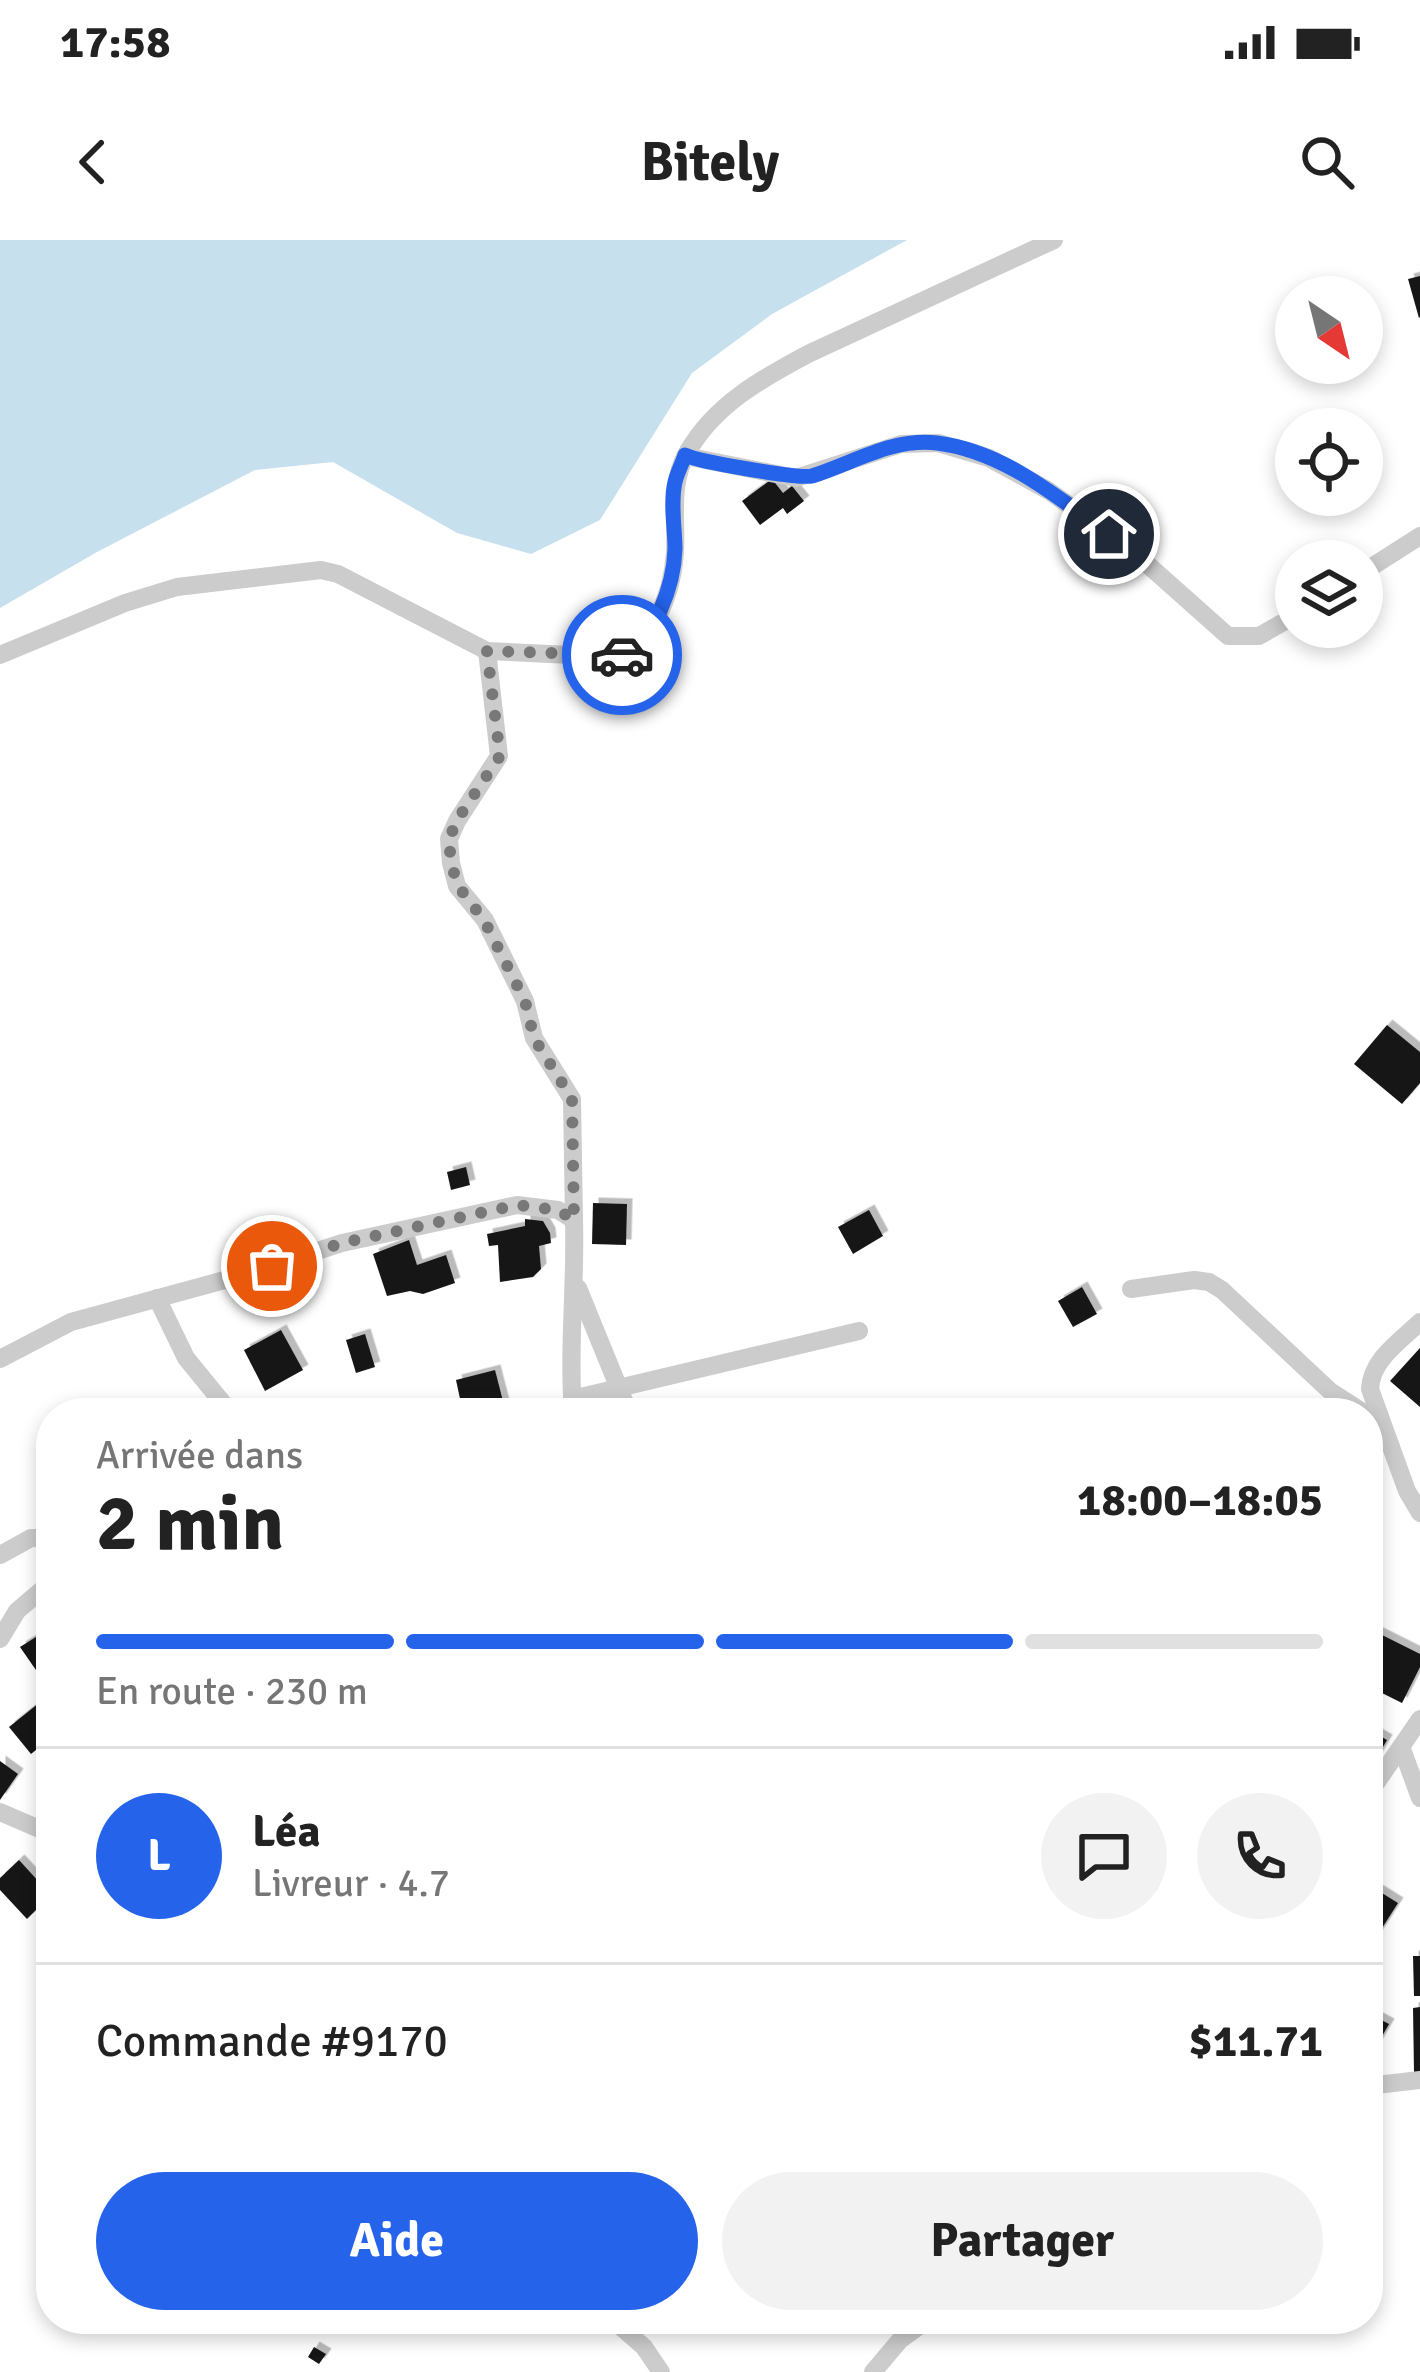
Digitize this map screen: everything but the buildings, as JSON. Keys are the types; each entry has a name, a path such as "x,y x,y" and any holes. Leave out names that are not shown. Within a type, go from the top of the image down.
{"street":[{"path":"0,655 155,592 300,570 338,574 487,651 612,657 640,645 652,631 675,555 675,482 685,455 710,419 769,374 1054,240"},
{"path":"685,455 796,478 901,444 938,443 989,458 1049,490 1148,563 1228,636 1259,635 1275,626"},
{"path":"1383,560 1420,536"},
{"path":"487,651 500,756 457,820 449,839 451,863 458,886 484,920 525,1001 534,1038 572,1099 576,1284 569,1352 572,1398"},
{"path":"0,1359 71,1322 342,1243 517,1205 558,1210 574,1220"},
{"path":"1131,1289 1209,1282 1341,1398"},
{"path":"576,1284 622,1398"},
{"path":"157,1298 186,1358 219,1398"},
{"path":"1370,1398 1370,1373 1420,1322"},
{"path":"592,1398 860,1330"},
{"path":"1383,1442 1420,1513"},
{"path":"0,1555 36,1538"},
{"path":"0,1639 36,1593"},
{"path":"1383,1775 1420,1718"},
{"path":"1402,1748 1420,1798"},
{"path":"0,1813 36,1828"},
{"path":"1383,2084 1420,2080"},
{"path":"642,2334 661,2372"},
{"path":"873,2372 908,2334"}],"water":[{"path":"0,240 907,240 772,314 692,373 600,520 531,554 457,533 333,462 255,470 0,608"}],"way so far":[{"path":"272,1266 342,1243 517,1205 558,1210 574,1220 572,1099 534,1038 525,1001 493,936 458,886 449,839 500,756 487,651 622,655"}],"route":[{"path":"622,655 652,631 671,572 675,482 685,455 796,478 901,444 938,443 1019,472 1109,534"}]}
